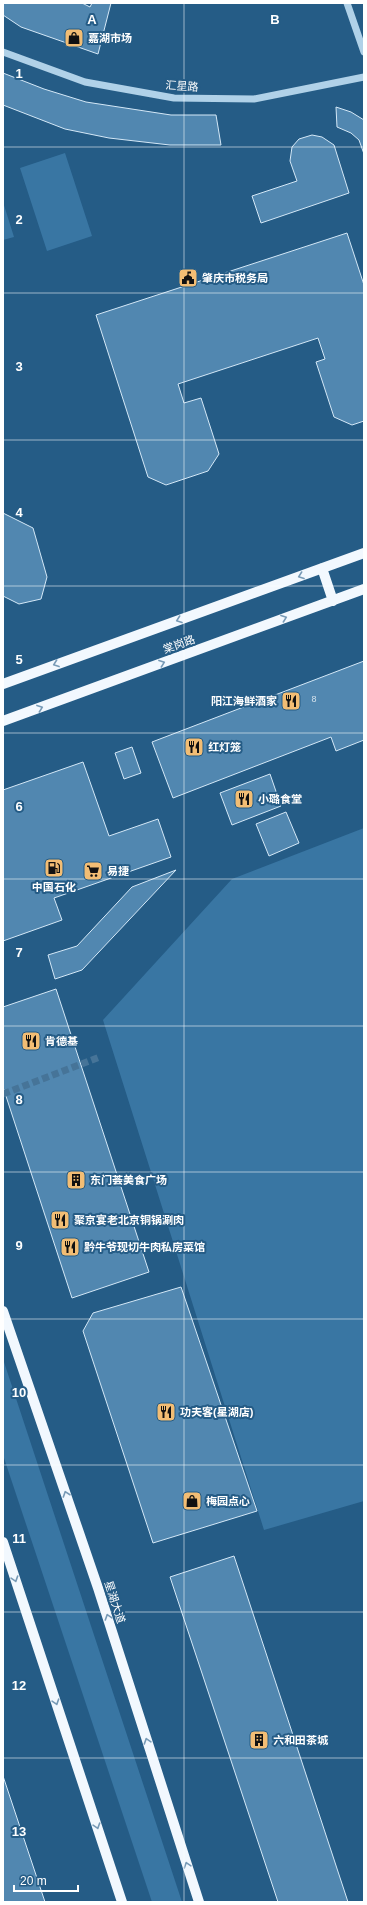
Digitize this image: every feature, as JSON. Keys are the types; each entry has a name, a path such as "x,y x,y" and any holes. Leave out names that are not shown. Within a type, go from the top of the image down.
{"main road":[{"name":"棠岗路","path":"3,684 364,553"},
{"path":"322,568 333,600"},
{"name":"棠岗路","path":"3,721 364,589"},
{"name":"星湖大道","path":"3,1311 98,1588 199,1902"},
{"path":"3,1542 122,1902"}],"street":[{"path":"347,3 364,52"},
{"name":"汇星路","path":"3,52 85,82 174,98 254,99 364,77"}],"shaded area":[{"path":"65,153 92,236 47,251 20,168"},
{"path":"3,202 14,237 3,240"},
{"path":"364,828 364,1501 264,1530 103,1020 232,879"},
{"path":"3,1359 182,1902 152,1902 3,1455"}],"building":[{"name":"嘉湖市场","path":"3,3 82,3 90,7 92,3 111,3 98,54 21,27 3,15"},
{"path":"3,73 44,89 86,102 171,115 216,115 221,145 170,145 109,138 65,129 3,105"},
{"path":"336,107 351,112 364,120 364,154 359,140 351,133 337,127"},
{"path":"312,135 322,137 334,145 349,193 261,223 252,196 297,181 290,161 292,147 299,139"},
{"path":"347,233 364,285 364,421 352,425 334,417 316,362 325,359 318,338 178,384 184,403 201,398 219,454 208,471 166,485 148,477 96,315"},
{"path":"3,513 33,528 47,577 41,599 19,604 3,596"},
{"path":"364,661 364,740 336,751 331,737 173,798 152,742"},
{"path":"132,747 141,773 124,779 115,753"},
{"path":"83,762 109,836 158,819 171,857 54,898 62,920 3,941 3,790"},
{"path":"270,774 281,806 232,825 220,793"},
{"path":"286,812 299,843 269,856 256,824"},
{"path":"176,870 82,970 55,979 48,955 77,946 132,887"},
{"name":"东门荟美食广场","path":"56,989 149,1272 72,1298 3,1087 3,1007"},
{"path":"181,1287 257,1511 153,1543 83,1331 93,1313"},
{"name":"六和田茶城","path":"234,1556 348,1902 278,1902 170,1577"},
{"path":"3,1776 45,1902 3,1902"}],"tunnel":[{"path":"3,1094 100,1057"}],"place":[{"name":"嘉湖市场","path":"74,38"},
{"name":"肇庆市税务局","path":"188,278"},
{"name":"阳江海鲜酒家","path":"291,701"},
{"name":"红灯笼","path":"194,747"},
{"name":"小璐食堂","path":"244,799"},
{"name":"中国石化","path":"54,868"},
{"name":"易捷","path":"93,871"},
{"name":"肯德基","path":"31,1041"},
{"name":"东门荟美食广场","path":"76,1180"},
{"name":"聚京宴老北京铜锅涮肉","path":"60,1220"},
{"name":"黔牛爷现切牛肉私房菜馆","path":"70,1247"},
{"name":"功夫客(星湖店)","path":"166,1412"},
{"name":"梅园点心","path":"192,1501"},
{"name":"六和田茶城","path":"259,1740"}]}
